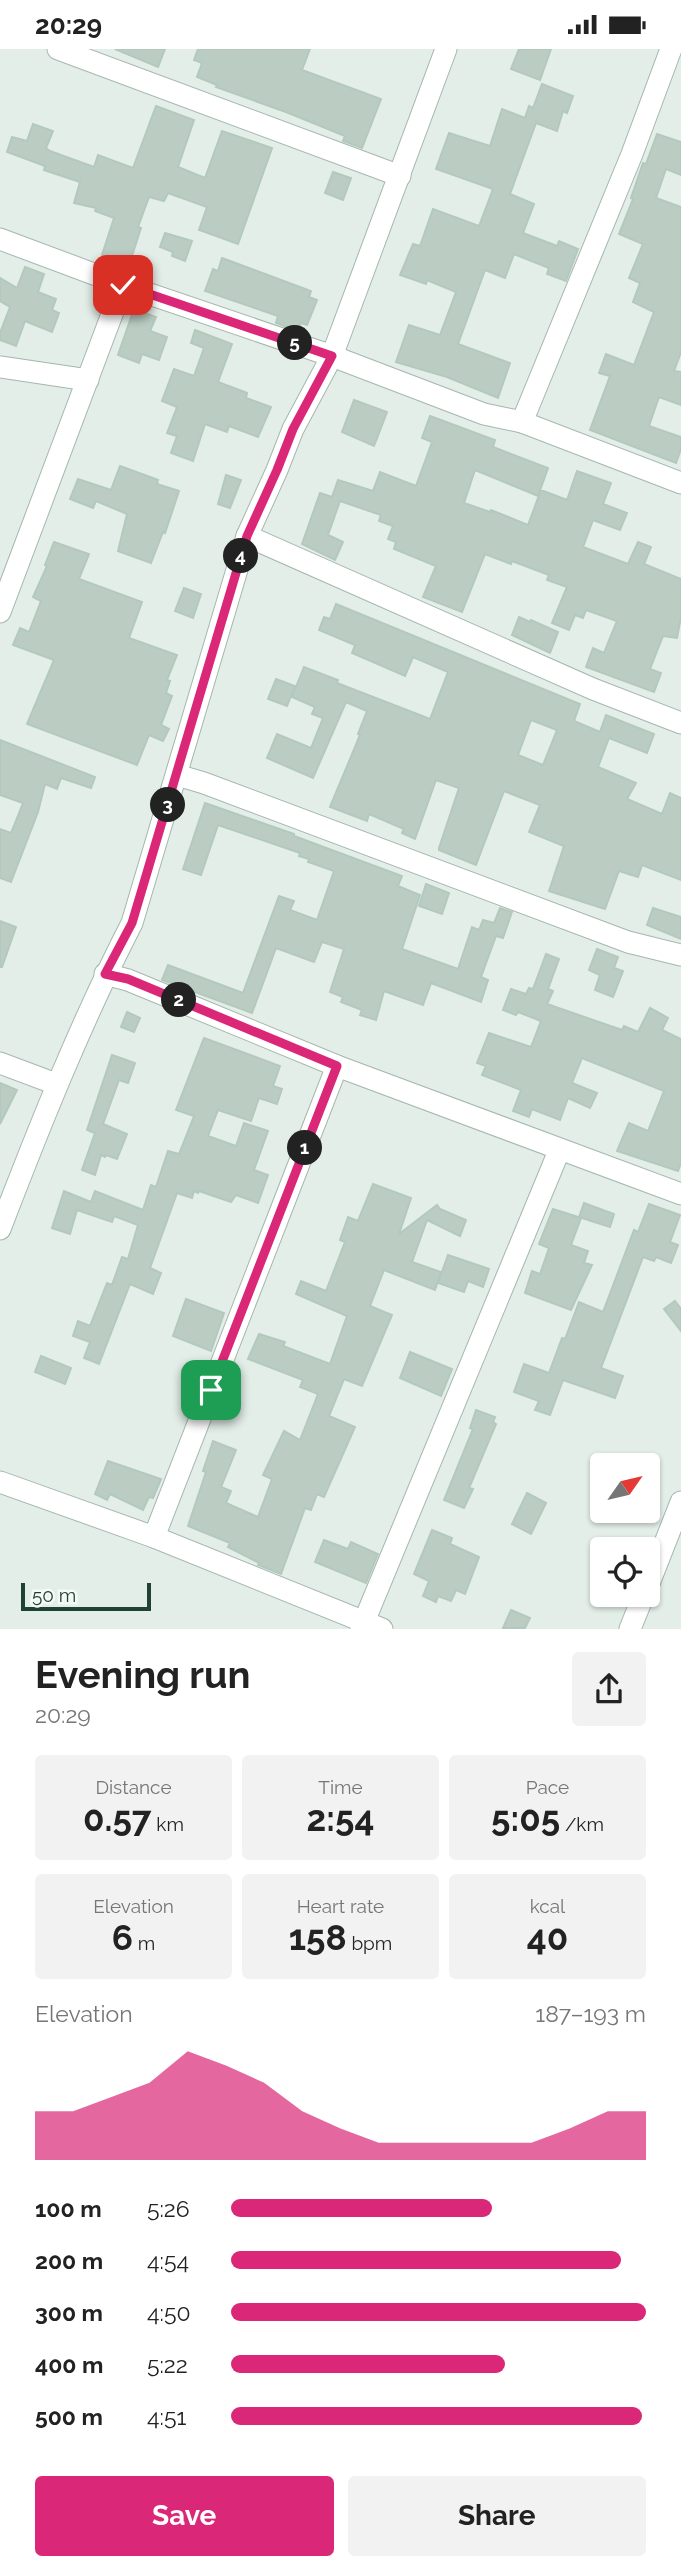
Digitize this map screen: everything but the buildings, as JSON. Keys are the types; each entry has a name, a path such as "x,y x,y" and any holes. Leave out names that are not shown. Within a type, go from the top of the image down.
{"street":[{"path":"58,49 400,176"},
{"path":"0,1229 56,1084 105,974 132,923 247,536 293,429 332,356 446,49"},
{"path":"522,422 632,154 671,49"},
{"path":"0,239 123,285 332,356 484,414 522,422 681,483"},
{"path":"0,612 123,285"},
{"path":"0,367 88,380"},
{"path":"247,536 593,689 681,723"},
{"path":"177,775 628,942 681,955"},
{"path":"105,974 128,979 337,1066 559,1151 681,1194"},
{"path":"0,1063 56,1084"},
{"path":"154,1537 337,1066"},
{"path":"0,1482 154,1537 369,1626 559,1151"},
{"path":"660,1555 681,1502"},
{"path":"630,1629 639,1607"}],"route":[{"path":"123,285 332,356 293,429 247,536 132,923 105,974 128,979 337,1066 211,1390"}]}
